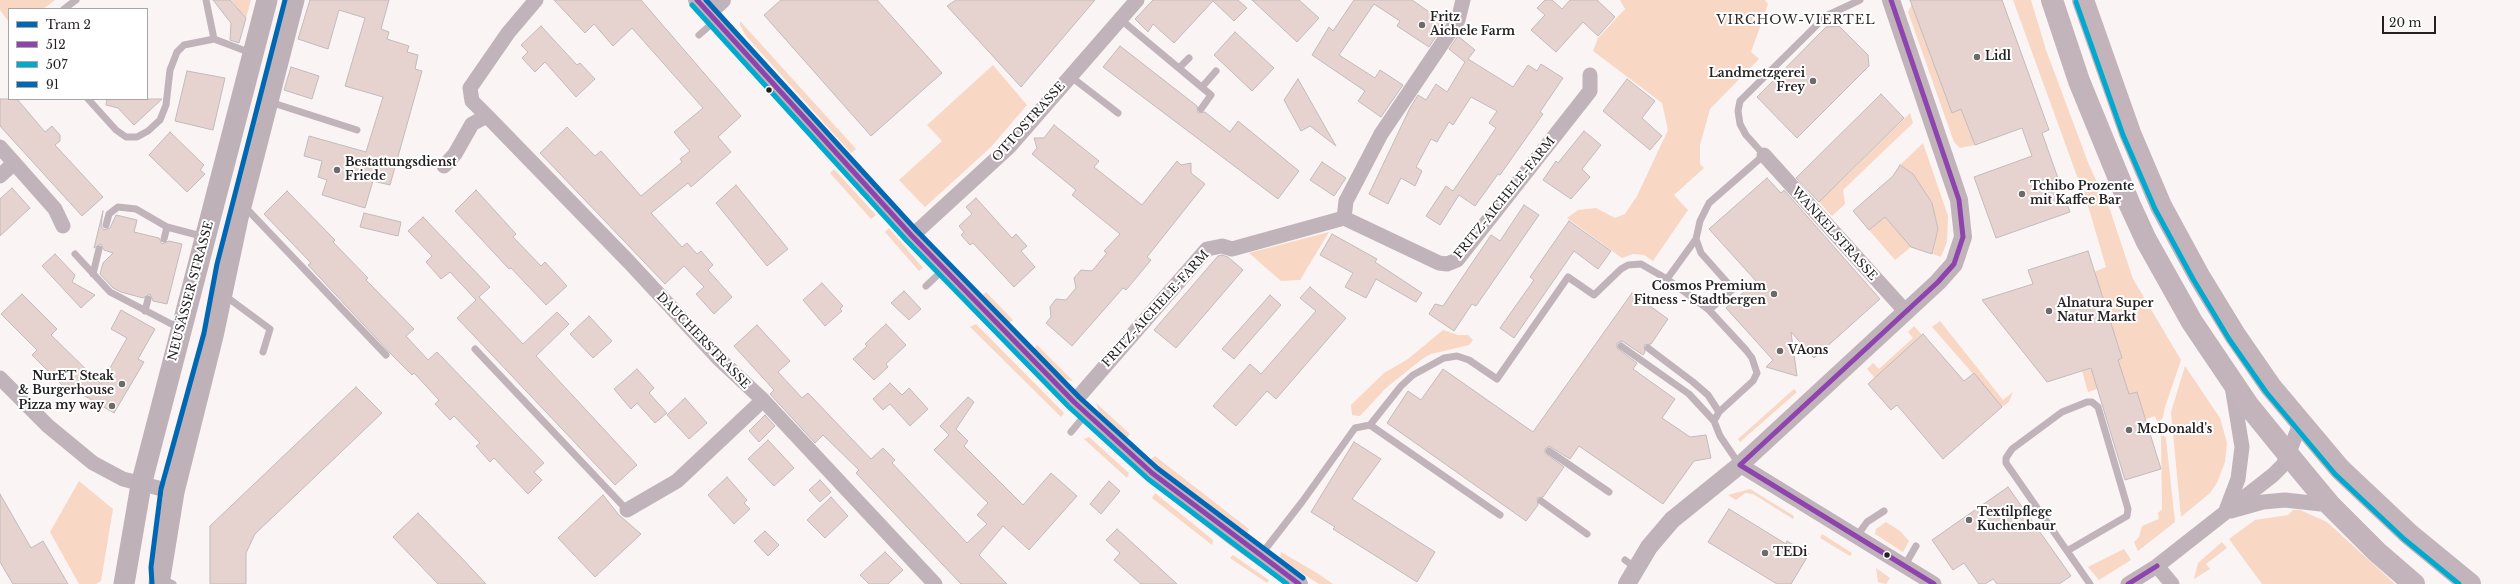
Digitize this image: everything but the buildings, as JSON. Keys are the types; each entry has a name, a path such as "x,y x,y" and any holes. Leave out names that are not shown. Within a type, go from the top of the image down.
{"main road":[{"name":"NEUSÄSSER STRASSE","path":"124,584 141,485 267,0"},
{"path":"164,582 174,492 267,101 294,0"},
{"path":"2052,0 2079,81 2146,240 2192,322 2230,380 2288,455 2330,505 2377,552 2414,584"},
{"path":"2083,0 2130,133 2161,206 2199,276 2231,329 2271,387 2300,424 2360,489 2470,584"}],"street":[{"name":"DAUCHERSTRASSE","path":"536,0 508,33 470,88 472,101 624,256 718,358 763,400 936,584"},
{"path":"722,0 707,11 943,270 1074,402 1152,473 1299,584"},
{"name":"OTTOSTRASSE","path":"912,236 1009,147 1137,0"},
{"path":"1344,218 1346,201 1381,134 1458,20 1463,0"},
{"path":"1627,584 1631,564 1649,547 1672,520 1740,465 1938,282 1954,264 1963,237 1959,200 1890,0"},
{"name":"FRITZ-AICHELE-FARM","path":"1074,402 1207,249 1222,246 1232,249 1344,218 1439,263 1446,264 1457,260 1590,91 1590,74"},
{"path":"444,166 455,154 472,124 487,116"},
{"path":"0,147 56,209 63,226"},
{"name":"WANKELSTRASSE","path":"1764,155 1906,312"},
{"path":"0,176 14,163"},
{"path":"0,378 73,448 114,475 141,485 174,492"},
{"path":"2224,513 2238,479 2242,447 2230,380"},
{"path":"627,510 677,481 763,400"},
{"path":"2128,584 2158,566 2273,475 2283,465 2300,424"},
{"path":"1740,465 1934,584"},
{"path":"2224,513 2263,502 2285,500 2330,505"},
{"path":"2158,566 2172,584"}],"lane":[{"path":"65,8 76,0"},
{"path":"206,0 214,39"},
{"path":"1667,279 1696,239 1700,221 1709,203 1764,155 1746,135 1740,124 1738,111 1740,101 1826,16 1860,0"},
{"path":"699,35 707,11"},
{"path":"1120,19 1212,95 1201,109"},
{"path":"89,100 116,130 126,137 137,137 148,131 160,120 166,106 170,70 177,52 184,45 214,39 253,54"},
{"path":"1179,68 1189,58"},
{"path":"1202,87 1216,71"},
{"path":"1070,76 1118,113"},
{"path":"267,101 357,130"},
{"path":"242,204 386,355"},
{"path":"106,225 109,214 118,207 136,209 167,227 205,237"},
{"path":"164,239 167,227"},
{"path":"1696,239 1701,253 1733,289 1708,310"},
{"path":"93,274 99,249"},
{"path":"75,254 110,292 181,328"},
{"path":"1260,556 1302,502 1355,428 1370,425 1401,386 1413,375 1444,358 1457,356 1469,360 1497,379 1568,278 1594,295 1628,265 1641,264 1649,266 1708,310 1746,350 1752,358 1757,373 1754,381 1719,412 1714,422"},
{"path":"926,286 943,270"},
{"path":"222,294 270,329 263,352"},
{"path":"145,311 148,299"},
{"path":"1621,346 1689,394 1714,422 1720,436 1740,465"},
{"path":"1648,348 1708,395 1719,412"},
{"path":"475,349 627,510"},
{"path":"2067,551 2127,516 2126,503 2098,407 2092,402 2062,412 2012,449 2006,458 2008,469 2090,584"},
{"path":"1071,432 1087,414"},
{"path":"1370,425 1500,515"},
{"path":"1549,451 1608,492"},
{"path":"1540,501 1587,534"},
{"path":"1857,536 1867,522 1884,511"},
{"path":"1905,565 1916,546"}],"shaded area":[{"path":"0,0 55,0 44,8 8,8 8,21 0,10"},
{"path":"231,0 251,0 246,18"},
{"path":"1620,0 1765,0 1768,4 1751,52 1759,59 1710,109 1700,145 1700,164 1704,168 1674,195 1688,210 1653,261 1644,255 1633,254 1622,258 1567,218 1578,210 1596,208 1615,218 1625,214 1637,196 1668,130 1662,103 1593,51 1598,38 1625,9"},
{"path":"2013,0 2031,0 2046,50 2089,165 2110,210 2133,279 2181,360 2163,417 2158,424 2155,416 2146,419 2137,392 2129,394 2124,380 2088,392 2082,371 2122,358 2094,272 2106,267 2089,209"},
{"path":"1912,4 1952,112 1961,109 1975,145 1960,148 1954,142 1908,12"},
{"path":"740,21 856,149 851,153 746,36 740,25"},
{"path":"993,65 1027,105 991,147 925,207 899,180 942,141 927,125"},
{"path":"1910,113 1913,123 1843,190 1845,204 1832,216 1819,202"},
{"path":"1923,143 1948,216 1947,242 1941,257 1933,254 1938,229 1932,203 1913,174 1900,165"},
{"path":"834,169 876,215 871,219 830,173"},
{"path":"1885,217 1911,247 1895,260 1869,230"},
{"path":"889,228 923,268 919,271 885,232"},
{"path":"1329,232 1300,280 1281,281 1249,253"},
{"path":"986,292 1013,320 1008,324 982,296"},
{"path":"1940,321 2003,400 2013,392 2009,402 2002,407 1932,327"},
{"path":"976,324 1064,413 1061,417 970,327"},
{"path":"1914,326 1922,335 1875,378 1867,369 1873,363 1879,369 1913,338 1908,332"},
{"path":"1443,330 1458,335 1468,335 1473,340 1469,345 1431,354 1422,359 1386,388 1360,416 1352,415 1351,405 1384,373 1408,359"},
{"path":"1037,345 1073,381 1062,379 1033,350"},
{"path":"2185,366 2220,418 2227,443 2225,462 2217,483 2210,493 2181,517 2171,412"},
{"path":"1794,389 1797,392 1740,442 1738,439"},
{"path":"1096,403 1130,434 1126,439 1101,416"},
{"path":"2161,435 2166,437 2175,522 2138,551 2134,542 2139,537 2142,526 2159,519 2158,513 2162,509"},
{"path":"1089,437 1129,473 1127,478 1084,439"},
{"path":"1155,456 1249,529 1247,534 1150,460"},
{"path":"79,481 113,509 101,581 96,584 79,584 50,532"},
{"path":"1750,489 1794,516 1793,519 1753,494 1745,493 1736,500 1728,495"},
{"path":"1155,493 1213,540 1212,545 1152,498"},
{"path":"2293,510 2300,510 2327,522 2395,584 2262,584 2229,539 2255,520 2288,515"},
{"path":"1886,522 1900,531 1909,541 1903,552 1875,534 1876,529"},
{"path":"1822,534 1852,553 1850,556 1820,538"},
{"path":"2222,542 2227,548 2206,564 2210,569 2194,579 2198,563"},
{"path":"2124,549 2131,560 2099,580 2088,567"},
{"path":"1281,552 1333,584 1319,584 1284,562 1280,558"},
{"path":"1233,555 1269,580 1267,583 1230,558"},
{"path":"1876,568 1890,578 1886,584 1878,582"}],"tram line":[{"name":"2","path":"152,584 151,567 161,489 204,333 217,264 285,0"}],"transit line":[{"name":"512","path":"697,0 912,236 1074,402 1152,473 1299,584"},
{"name":"91","path":"706,0 917,231 1079,397 1157,468 1303,578"},
{"name":"512","path":"1740,465 1938,282 1954,264 1963,237 1959,200 1891,0"},
{"name":"507","path":"2076,2 2123,135 2155,209 2193,279 2229,339 2266,392 2335,474 2404,539 2459,584"},
{"name":"507","path":"692,5 907,241 1069,407 1148,479 1287,584"},
{"name":"512","path":"1740,465 1934,584"},
{"name":"512","path":"2128,584 2157,566"}],"place":[{"name":"Fritz Aichele Farm","path":"1422,25"},
{"name":"Lidl","path":"1977,57"},
{"name":"Landmetzgerei Frey","path":"1813,81"},
{"name":"Bestattungsdienst Friede","path":"337,170"},
{"name":"Tchibo Prozente mit Kaffee Bar","path":"2022,194"},
{"name":"Cosmos Premium Fitness - Stadtbergen","path":"1774,294"},
{"name":"Alnatura Super Natur Markt","path":"2049,311"},
{"name":"VAons","path":"1780,351"},
{"name":"NurET Steak & Burgerhouse","path":"122,384"},
{"name":"Pizza my way","path":"112,406"},
{"name":"McDonald's","path":"2129,430"},
{"name":"Textilpflege Kuchenbaur","path":"1969,520"},
{"name":"TEDi","path":"1765,553"}],"district":[{"name":"VIRCHOW-VIERTEL","path":"1796,20"}]}
